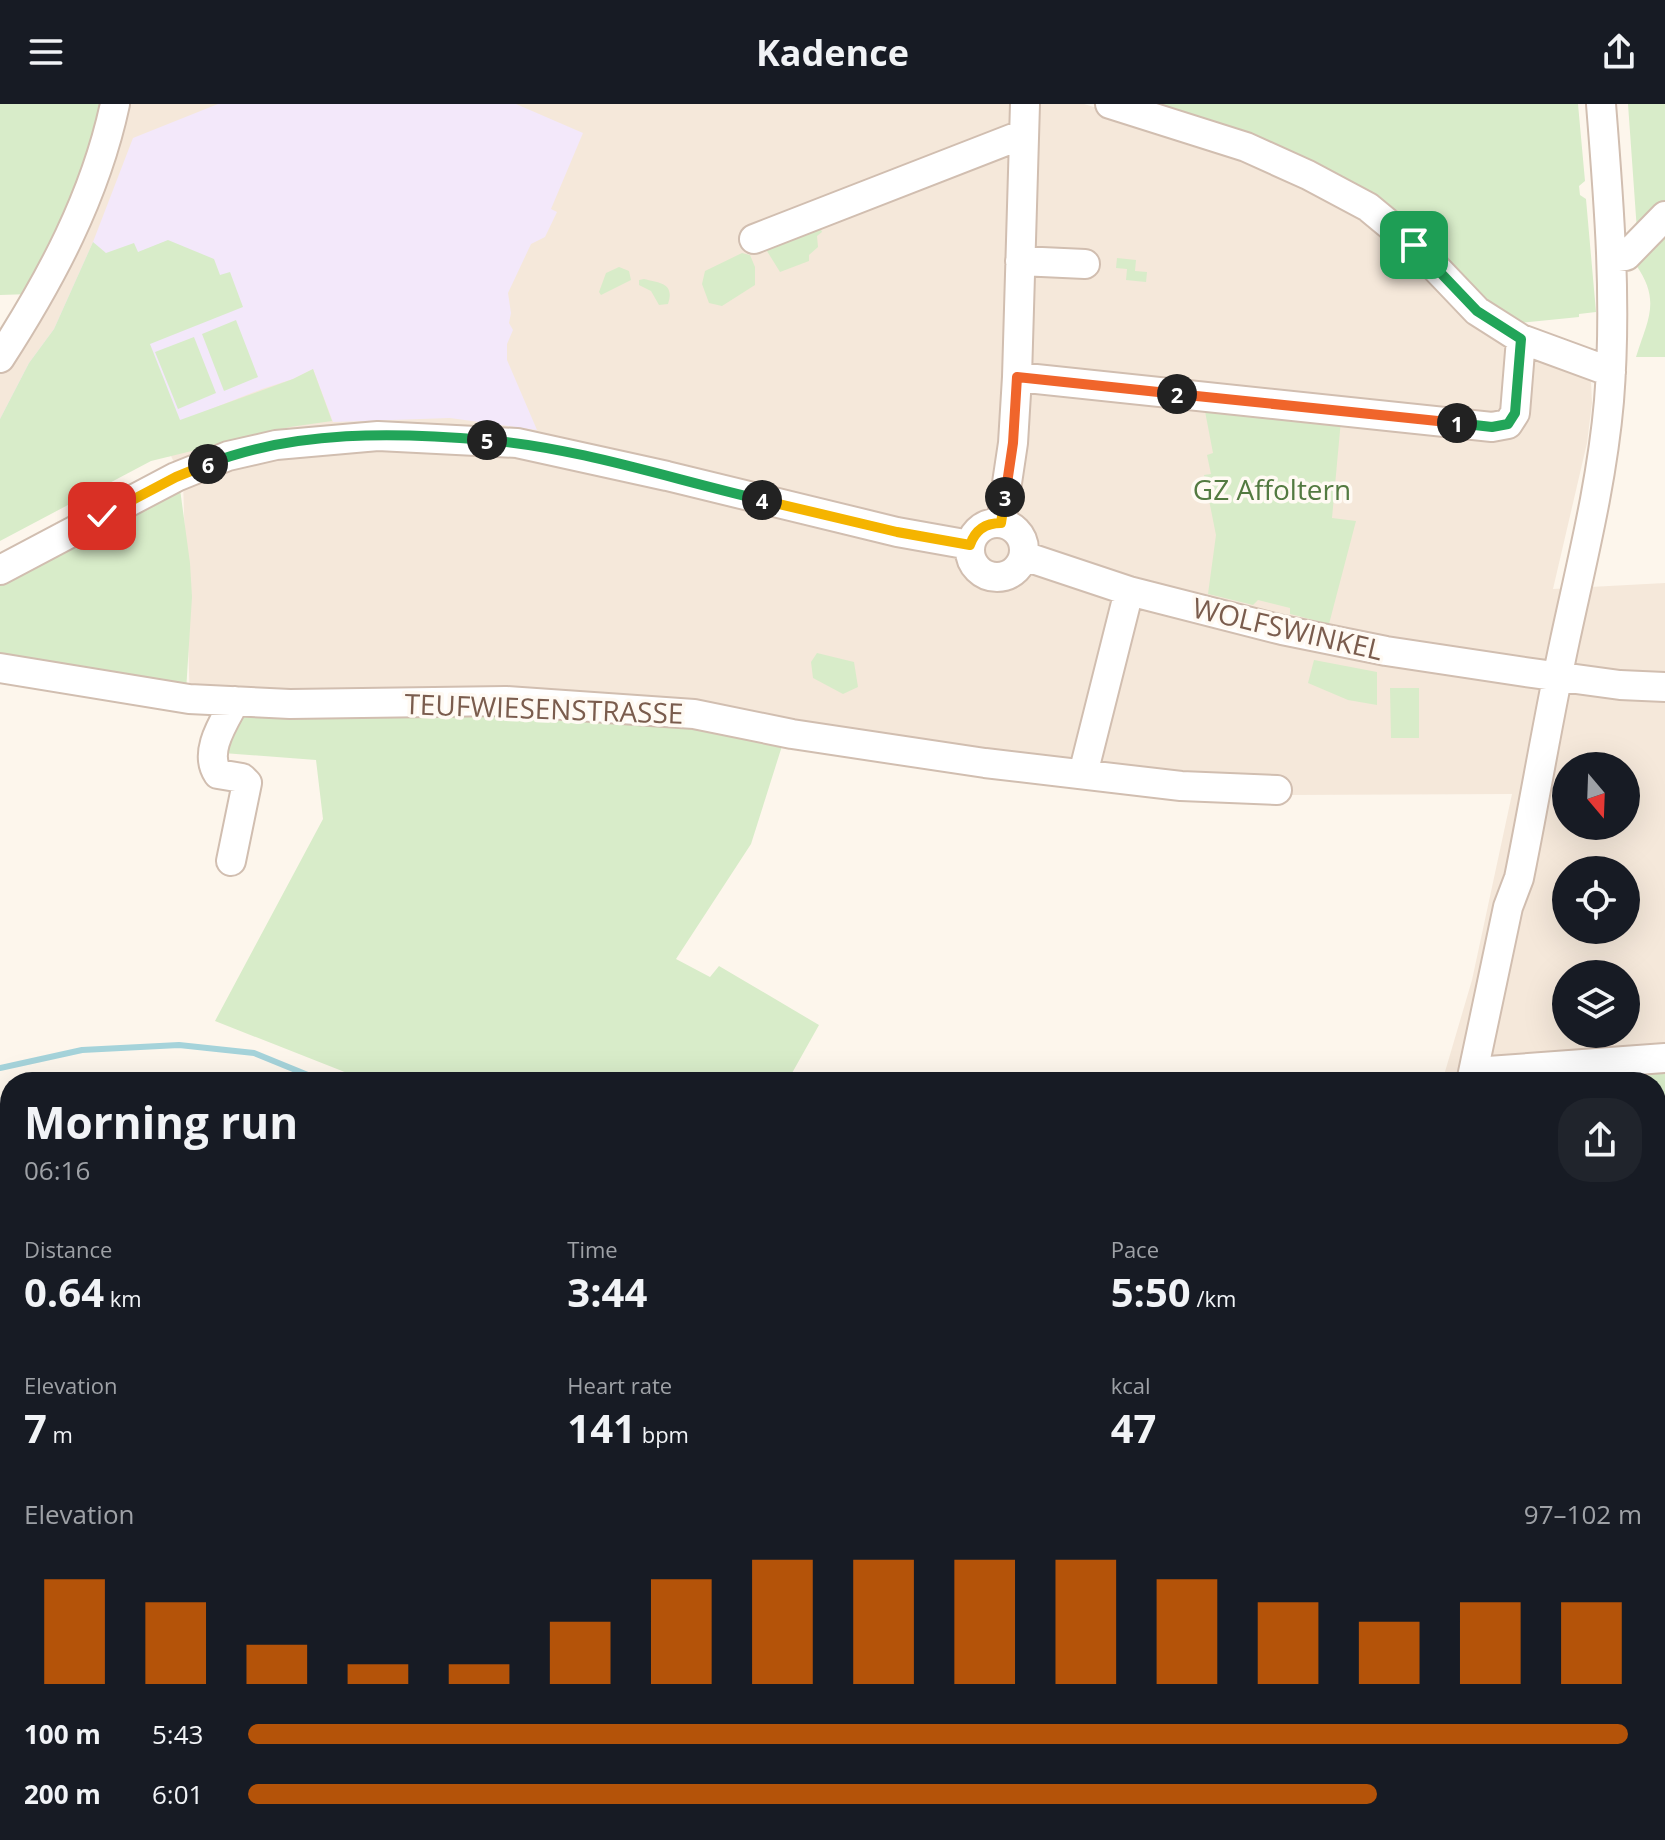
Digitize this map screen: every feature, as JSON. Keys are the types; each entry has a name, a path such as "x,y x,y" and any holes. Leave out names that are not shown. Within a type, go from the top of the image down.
{"street":[{"path":"0,358 50,276 74,228 91,186 115,104"},
{"path":"1001,523 1013,443 1017,377 1025,104"},
{"path":"1110,104 1246,147 1368,207 1414,245 1477,311 1521,339 1611,372"},
{"path":"1474,1072 1508,907 1519,878 1595,497 1611,372 1612,258 1601,104"},
{"path":"754,239 1024,134"},
{"path":"1612,258 1626,256 1665,216"},
{"path":"1020,261 1085,264"},
{"path":"1017,377 1492,427 1508,424 1515,413 1521,339"},
{"path":"0,570 176,477 228,456 276,445 378,436 517,443 897,532 970,545"},
{"path":"1001,523 1017,531 1022,539 1024,556 1010,574 995,577 975,567 969,553 978,530 985,525 1001,523"},
{"name":"WOLFSWINKEL","path":"1024,556 1129,591 1282,630 1386,651 1606,683 1665,687"},
{"path":"1083,774 1129,591"},
{"name":"TEUFWIESENSTRASSE","path":"0,668 157,695 235,701 290,704 506,701 694,714 792,734 985,763 1181,786 1277,790"},
{"path":"231,861 247,783 242,778 218,774 212,755 219,730 235,701"},
{"path":"1524,1072 1665,1058"}],"shaded area":[{"path":"129,104 1084,104 1208,142 1342,200 1539,354 1591,381 1592,403 1587,443 1553,589 1665,583 1665,1066 1608,1072 1445,1072 1472,980 1512,794 1288,795 1074,766 190,703 183,481 171,456 41,477 0,444 0,369 127,114"},
{"path":"218,104 516,104 583,133 551,209 557,212 545,237 531,244 508,293 509,323 513,330 507,344 507,360 537,430 450,418 333,422 313,369 42,476 0,419 29,363 54,329 93,242 133,138"}],"green space":[{"path":"0,104 107,104 102,126 31,294 0,295"},
{"path":"1133,104 1578,104 1585,181 1579,186 1580,195 1586,199 1596,312 1579,314 1579,317 1509,324 1428,249"},
{"path":"1628,104 1665,104 1665,201 1637,231"},
{"path":"818,222 822,232 817,236 818,247 809,255 809,261 780,272 762,243"},
{"path":"1665,232 1665,357 1636,357 1648,321 1650,300 1644,278 1636,265"},
{"path":"168,240 214,259 220,275 230,272 243,307 150,344 180,420 313,369 332,421 290,427 151,461 0,541 0,419 29,363 54,329 93,242 106,253 134,243 138,252"},
{"path":"742,253 750,255 755,267 755,285 722,306 709,303 702,284 705,271"},
{"path":"1117,258 1136,260 1135,271 1147,272 1146,282 1126,280 1127,269 1116,268"},
{"path":"619,267 629,271 631,280 601,295 599,292 606,273"},
{"path":"639,280 668,288 668,304 659,305 651,291 639,285"},
{"path":"236,320 258,377 224,391 202,334"},
{"path":"194,337 216,393 178,409 155,352"},
{"name":"GZ Affoltern","path":"1204,406 1341,420 1332,518 1356,521 1329,624 1290,614 1290,608 1258,600 1253,605 1208,594 1216,535 1204,475 1211,474 1207,455 1213,453"},
{"path":"180,489 192,597 186,691 0,664 0,584 87,541"},
{"path":"817,653 854,662 858,687 843,694 813,678 811,662"},
{"path":"1314,660 1377,672 1377,705 1348,700 1308,683"},
{"path":"1390,688 1419,688 1419,738 1391,738"},
{"path":"238,707 656,714 782,746 751,844 676,959 710,977 719,966 819,1025 793,1072 345,1072 215,1021 323,819 316,760 223,753"},
{"path":"1665,1066 1665,1072 1601,1072"}],"waterway":[{"path":"0,1068 82,1050 179,1045 254,1053 301,1072"}],"route":[{"path":"102,516 176,477 228,456 276,445 378,436 460,438 517,443 605,461 897,532 970,545 978,530 985,525 1001,523 1013,443 1017,377 1492,427 1508,424 1515,413 1521,339 1477,311 1414,245"}]}
